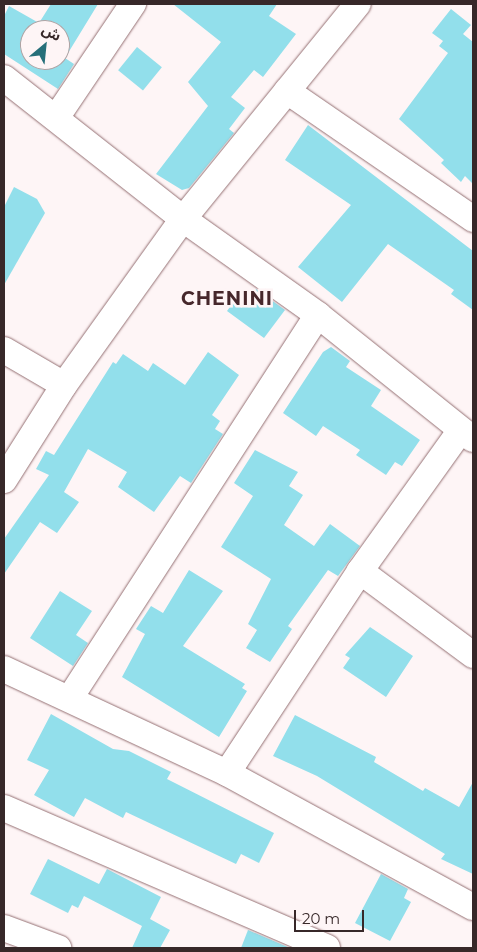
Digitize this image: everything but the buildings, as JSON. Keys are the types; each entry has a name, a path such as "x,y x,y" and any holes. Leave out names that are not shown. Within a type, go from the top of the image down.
{"street":[{"path":"56,118 133,4"},
{"path":"4,480 64,385 183,219 358,4"},
{"path":"4,78 183,219 318,315 467,434 360,571 226,773"},
{"path":"287,91 473,219"},
{"path":"70,698 318,315"},
{"path":"4,350 64,385"},
{"path":"360,571 473,655"},
{"path":"4,669 70,698 226,773 473,907"},
{"path":"4,808 327,948"},
{"path":"4,928 58,948"}],"district":[{"name":"CHENINI","path":"227,299"}]}
